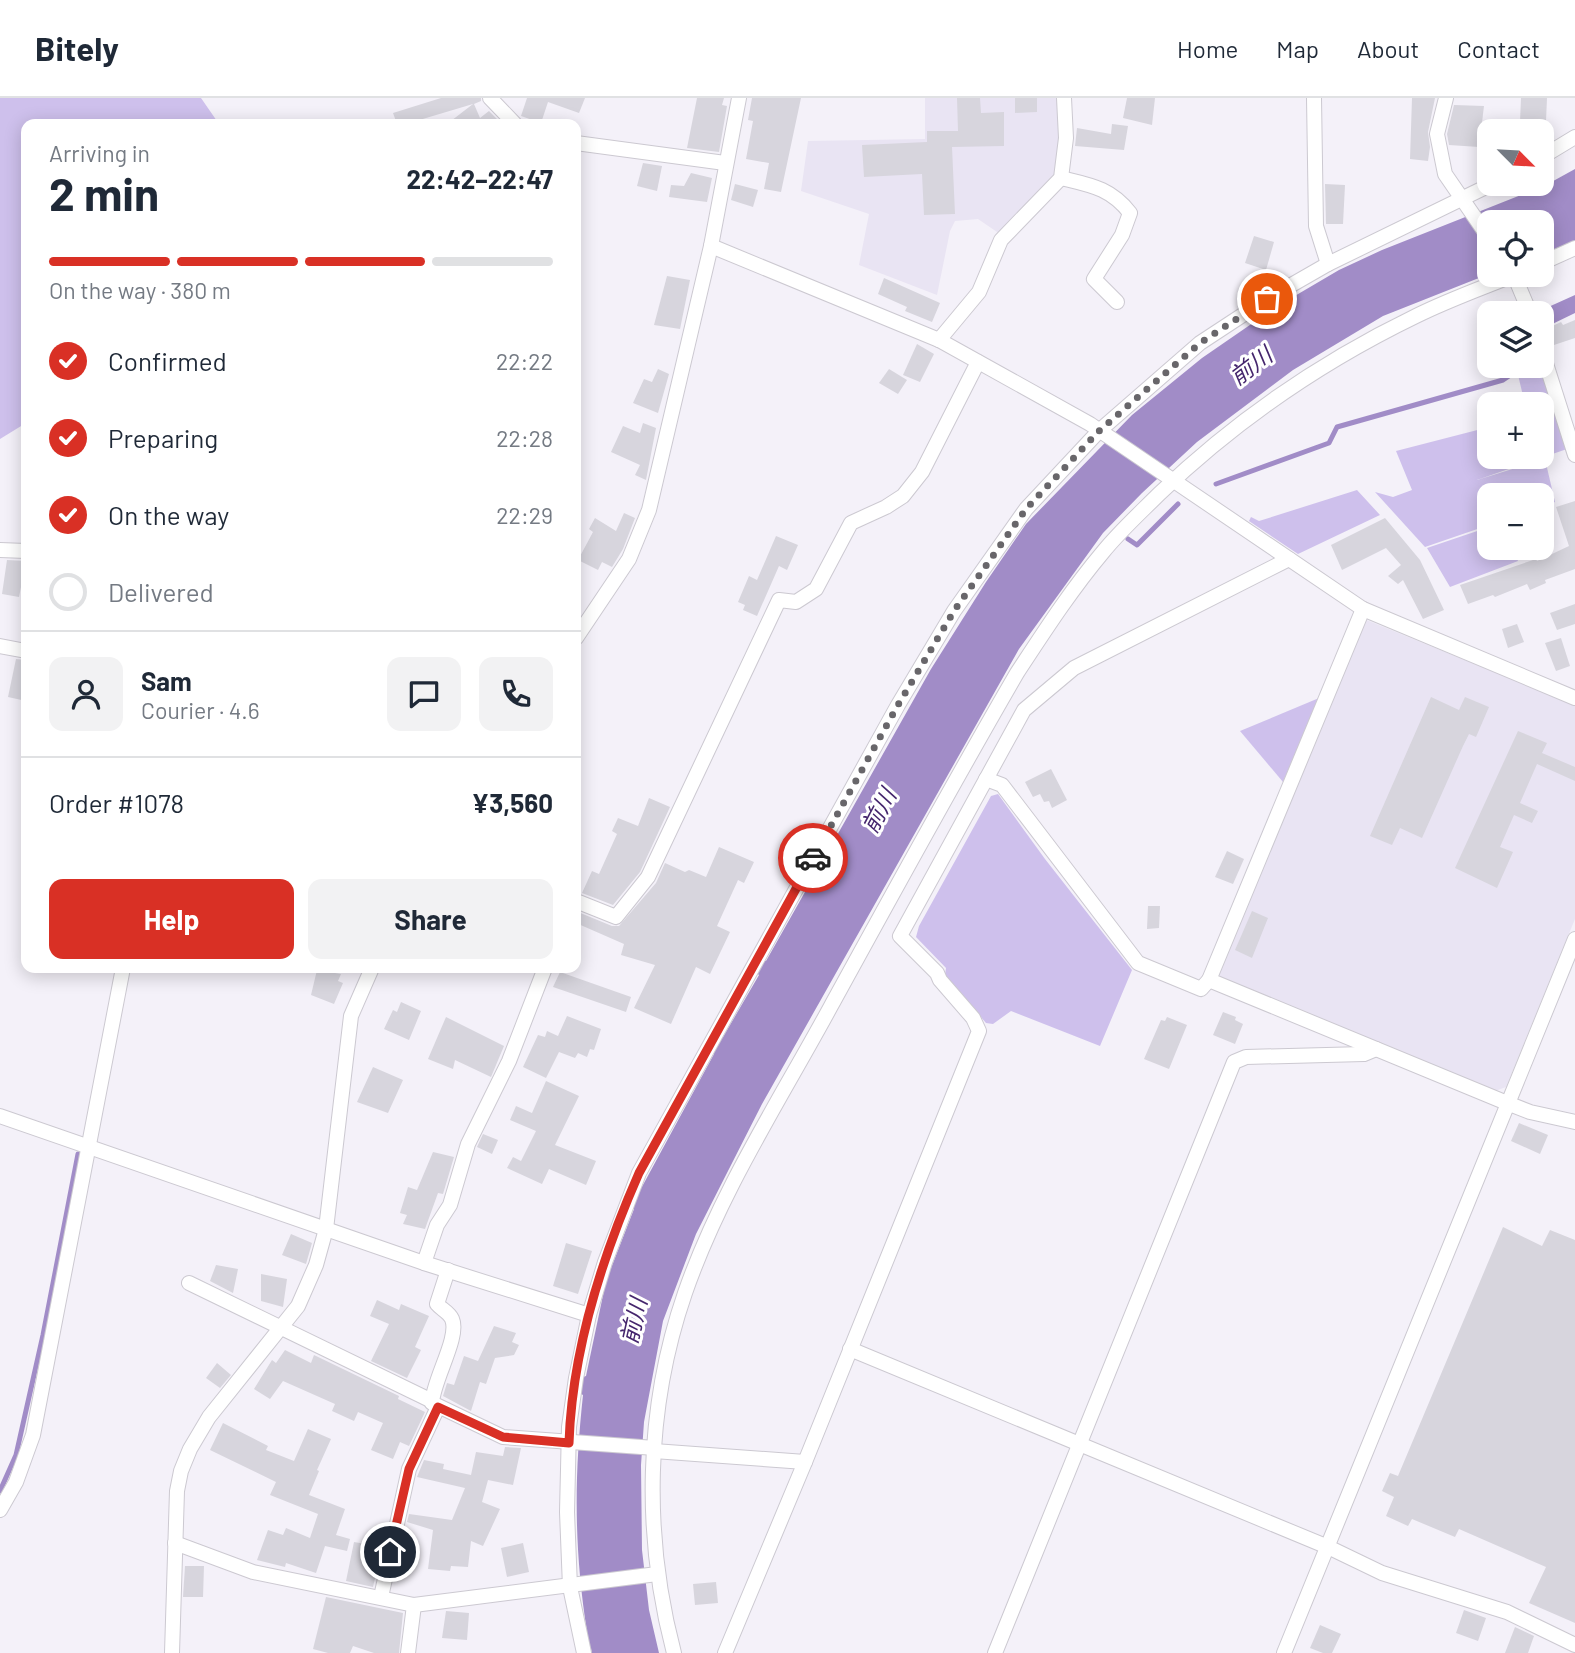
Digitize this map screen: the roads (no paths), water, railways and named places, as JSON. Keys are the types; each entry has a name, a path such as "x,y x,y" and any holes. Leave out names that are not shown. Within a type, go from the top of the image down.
{"street":[{"path":"490,98 510,119"},
{"path":"581,630 628,559 649,510 711,246 739,98"},
{"path":"939,340 979,292 1001,240 1061,178 1066,138 1064,98"},
{"path":"1314,98 1316,226 1328,264"},
{"path":"1446,98 1437,134 1439,150 1446,174 1477,220"},
{"path":"1554,150 1575,137"},
{"path":"581,144 725,163"},
{"path":"1061,178 1100,188 1120,200 1130,213 1122,235 1094,279 1117,302"},
{"path":"584,1653 567,1512 576,1378 589,1315 605,1262 639,1173 898,705 954,611 1026,509 1101,433 1200,343 1267,299 1328,264 1466,204 1477,196"},
{"path":"711,246 939,340 1090,424 1363,608 1575,698"},
{"path":"1554,258 1575,248"},
{"path":"674,1653 654,1575 652,1449 662,1379 684,1294 731,1187 1017,673 1063,604 1103,552 1170,479 1295,383 1417,315 1514,275 1525,301"},
{"path":"581,903 616,917 649,877 779,600 796,602 816,589 851,523 886,507 903,496 913,485 978,362"},
{"path":"1551,378 1575,455"},
{"path":"0,550 21,551"},
{"path":"725,1653 979,1031 973,1018 937,973 900,936 1024,710 1074,668 1289,559"},
{"path":"986,779 1002,785 1138,963 1200,989 1209,980 1363,608"},
{"path":"0,646 21,650"},
{"path":"1284,1653 1575,939"},
{"path":"0,1510 16,1482 33,1435 122,973"},
{"path":"172,1653 177,1491 181,1471 190,1449 209,1417 298,1307 307,1290 326,1229 351,1016 370,973"},
{"path":"424,1263 437,1226 450,1205 468,1144 509,1061 543,973"},
{"path":"1209,980 1530,1112 1575,1122"},
{"path":"995,1653 1234,1062 1247,1057 1364,1054 1376,1049"},
{"path":"0,1115 424,1263 589,1315"},
{"path":"381,1597 409,1469 435,1404 454,1329 450,1315 437,1304 448,1270"},
{"path":"189,1283 503,1437 805,1462"},
{"path":"850,1349 1328,1547 1381,1573 1507,1612 1575,1645"},
{"path":"176,1543 253,1572 414,1605 654,1575"},
{"path":"408,1653 414,1605"}],"water":[{"path":"1575,169 1575,241 1554,249 1554,210 1483,210 1518,196 1554,196 1554,181"},
{"name":"前川","path":"1477,212 1477,279 1383,316 1293,370 1197,442 1103,533 1019,649 762,1104 696,1234 663,1321 644,1422 641,1465 642,1550 649,1610 659,1653 592,1653 591,1649 588,1649 584,1634 587,1632 578,1542 577,1485 583,1395 579,1393 580,1378 586,1376 606,1281 634,1209 631,1207 714,1054 719,1037 723,1037 759,975 756,972 762,961 766,961 931,669 1026,524 1132,415 1202,358 1276,307 1339,270"},
{"path":"1575,295 1575,313 1554,323 1554,304"}],"waterway":[{"path":"1216,484 1329,443 1337,427 1506,378"},
{"path":"1128,539 1137,545 1178,504"},
{"path":"0,1491 16,1455 43,1335 78,1154"}]}
